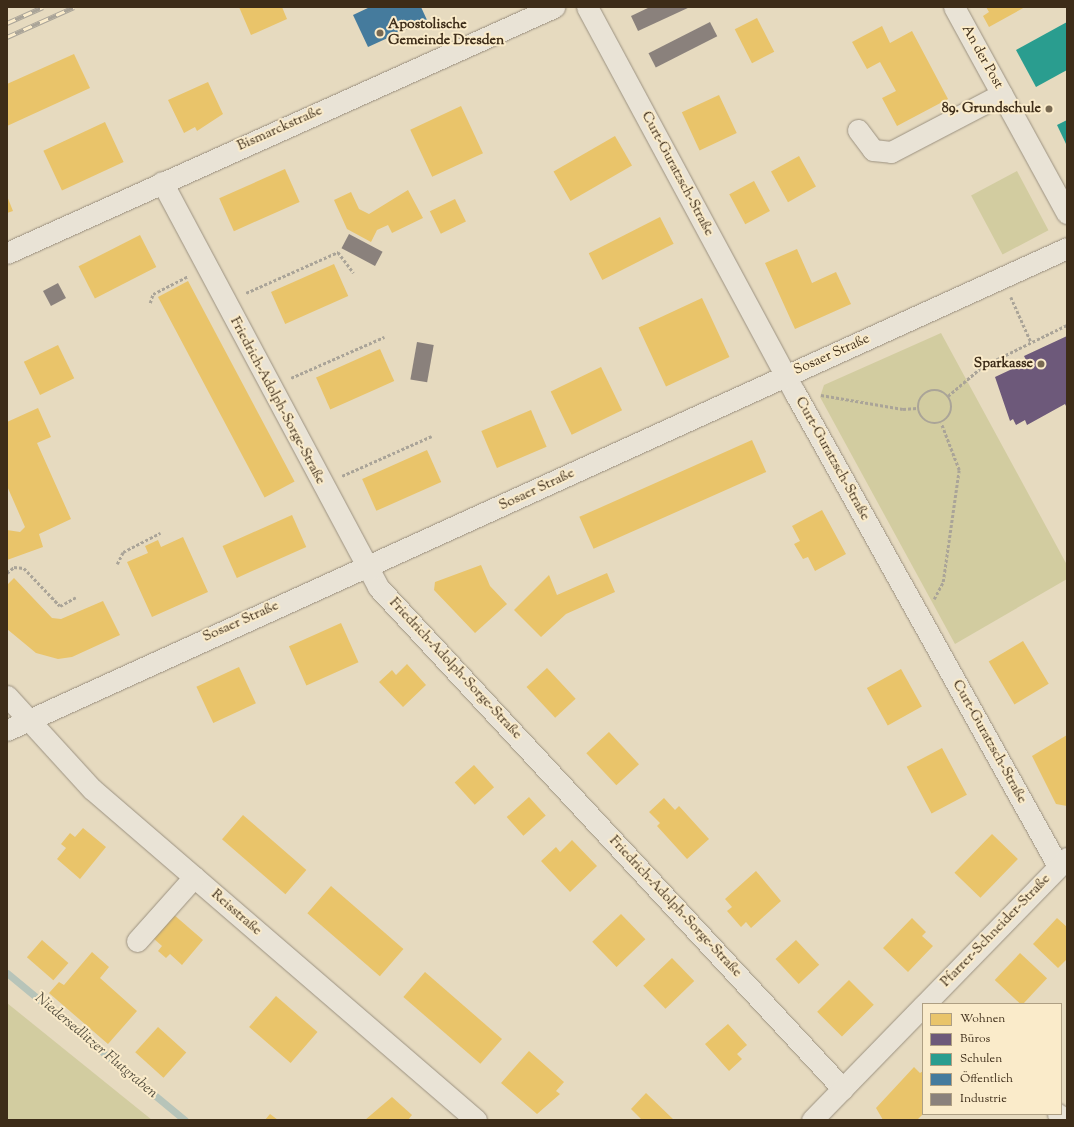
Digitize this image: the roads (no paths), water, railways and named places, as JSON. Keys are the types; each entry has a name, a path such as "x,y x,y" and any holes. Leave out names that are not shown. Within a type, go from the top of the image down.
{"street":[{"name":"Bismarckstraße","path":"7,253 554,7"},
{"name":"Curt-Guratzsch-Straße","path":"587,7 795,393 922,620 1063,862"},
{"name":"An der Post","path":"954,7 1067,213"},
{"path":"858,130 873,150 891,152 1002,94"},
{"name":"Friedrich-Adolph-Sorge-Straße","path":"162,182 365,566 378,587 843,1089"},
{"name":"Sosaer Straße","path":"7,730 1067,248"},
{"name":"Reisstraße","path":"7,696 92,788 476,1120"},
{"name":"Pfarrer-Schneider-Straße","path":"926,1003 1063,862"},
{"path":"137,940 194,877"},
{"name":"Pfarrer-Schneider-Straße","path":"812,1120 922,1007"}],"waterway":[{"name":"Niedersedlitzer Flutgraben","path":"7,973 185,1120"}],"railway":[{"path":"7,23 43,7"},
{"path":"7,37 74,7"}],"place":[{"name":"Apostolische Gemeinde Dresden","path":"380,33"},
{"name":"89. Grundschule","path":"1049,109"},
{"name":"Sparkasse","path":"1041,364"}]}
